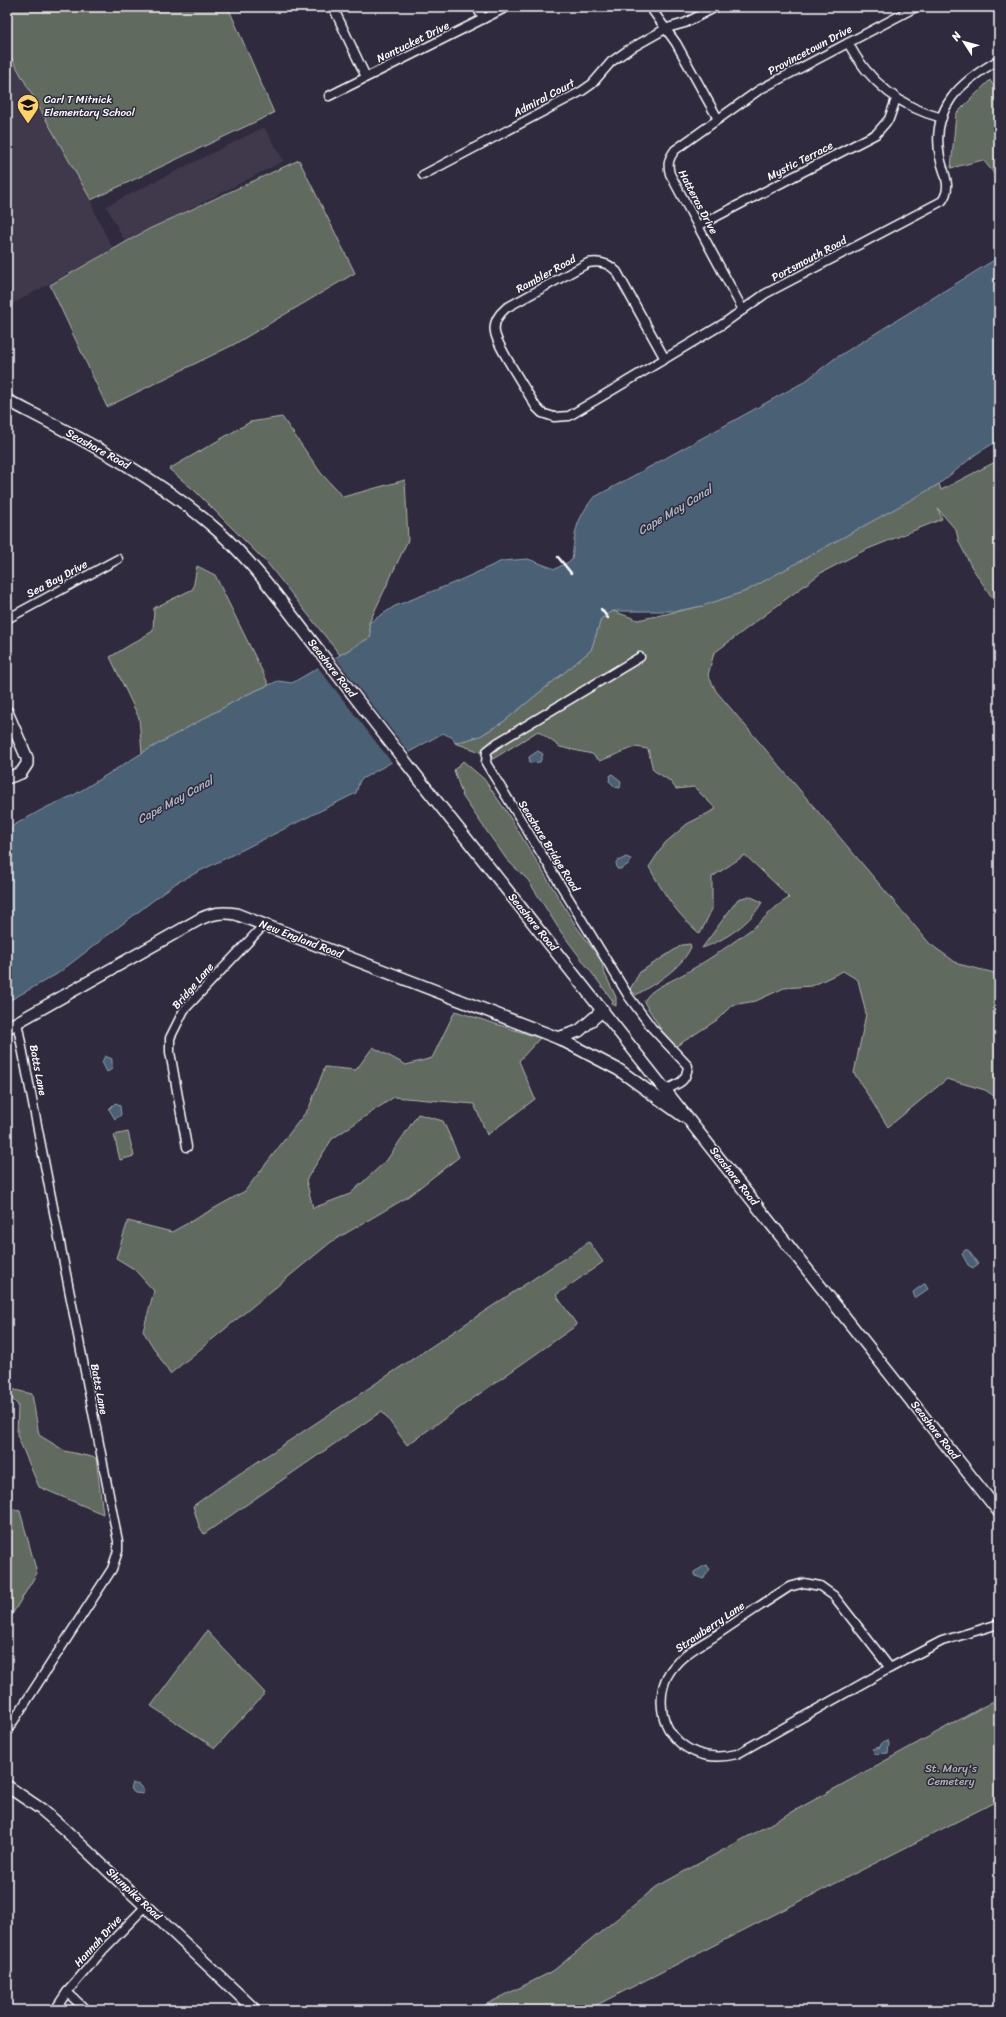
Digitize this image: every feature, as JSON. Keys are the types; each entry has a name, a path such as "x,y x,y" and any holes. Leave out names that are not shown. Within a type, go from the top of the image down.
{"main road":[{"name":"Seashore Road","path":"7,400 126,464 178,498 219,532 238,552 309,638 422,783 667,1089 999,1512"},
{"path":"7,712 26,752 27,764 21,773 7,778"},
{"name":"New England Road","path":"7,1028 206,916 216,913 231,913 558,1038 619,1070 692,1122"},
{"path":"558,1038 579,1031 603,1010"},
{"name":"Shunpike Road","path":"7,1786 41,1809 63,1828 255,2010"}],"street":[{"path":"333,7 366,77"},
{"path":"478,7 483,19"},
{"name":"Nantucket Drive","path":"329,96 507,7"},
{"path":"650,7 667,28 718,119"},
{"name":"Admiral Court","path":"423,175 582,91 592,84 611,62 628,50 667,28 685,23 716,7"},
{"name":"Provincetown Drive","path":"718,119 759,90 916,7"},
{"path":"848,43 865,71 877,84 896,99 910,107 942,118"},
{"name":"Portsmouth Road","path":"542,413 554,418 569,416 743,310 765,294 942,201 948,190 948,183 941,162 938,144 942,118 949,101 965,81 977,72 999,60"},
{"name":"Mystic Terrace","path":"698,226 876,134 889,119 896,99"},
{"name":"Hatteras Drive","path":"718,119 675,150 669,161 670,174 743,310"},
{"name":"Rambler Road","path":"542,413 536,407 496,338 495,324 497,317 506,308 588,263 602,262 615,270 664,359"},
{"name":"Sea Bay Drive","path":"7,619 118,559"},
{"name":"Seashore Bridge Road","path":"640,657 497,743 487,751 486,763 629,996 652,1028 688,1066 687,1076 683,1081 667,1089"},
{"name":"Bridge Lane","path":"187,1147 170,1052 170,1038 184,1010 264,925"},
{"name":"Batts Lane","path":"7,1731 112,1569 118,1546 17,1022"},
{"name":"Strawberry Lane","path":"890,1668 828,1591 812,1584 796,1585 789,1587 675,1664 665,1680 662,1691 663,1713 671,1733 687,1748 707,1756 727,1756 737,1754 890,1668 942,1641 999,1624"},
{"name":"Hannah Drive","path":"55,2010 67,1992 104,1949 146,1906"},
{"path":"67,1992 86,2010"}],"shaded area":[{"name":"Carl T Mitnick Elementary School","path":"7,50 91,200 95,213 113,249 7,307"},
{"path":"264,127 284,161 125,242 106,206"}],"green space":[{"path":"7,7 228,7 274,113 91,200 7,50"},
{"path":"990,80 999,95 999,201 993,172 983,160 951,168 956,114"},
{"path":"299,160 355,273 233,345 107,407 50,285 149,229"},
{"path":"282,417 321,473 343,497 405,480 408,540 369,623 371,637 340,655 268,564 195,491 169,469 250,422"},
{"path":"999,460 999,608 971,566 959,542 956,530 938,509 942,519 863,551 821,573 714,653 708,675 716,691 930,944 958,964 999,974 999,1001 993,1002 999,1004 999,1099 985,1090 947,1079 888,1127 854,1073 866,1014 858,980 843,971 812,986 784,988 756,1001 732,1005 717,1020 675,1047 664,1034 644,1002 646,997 654,990 690,971 718,953 754,927 789,898 745,855 712,877 712,909 700,934 677,911 665,895 649,867 665,843 687,824 716,809 694,787 676,789 670,781 653,770 648,749 635,747 600,761 592,754 560,747 538,731 493,759 475,750 455,743 480,736 503,722 571,667 591,650 601,619 613,611 638,620 702,606 746,591 939,484 941,490"},
{"path":"197,566 215,575 269,685 246,695 142,753 139,718 110,657 153,631 154,608 193,589"},
{"path":"463,761 484,779 506,811 576,926 601,960 604,972 616,997 616,1006 612,1004 613,1001 561,932 528,880 507,860 463,797 454,770"},
{"path":"749,896 762,902 752,917 728,936 702,948 738,899"},
{"path":"690,944 691,947 687,955 667,975 636,995 630,989 640,972 682,945"},
{"path":"455,1011 540,1038 519,1061 535,1099 487,1135 474,1104 394,1097 332,1139 306,1180 313,1208 350,1194 387,1160 418,1114 443,1121 459,1157 406,1198 331,1242 170,1374 143,1331 154,1291 134,1269 116,1258 128,1221 172,1232 245,1191 309,1108 325,1067 356,1070 373,1047 406,1065 432,1058"},
{"path":"128,1132 134,1156 120,1160 114,1135"},
{"path":"589,1242 603,1262 556,1295 577,1325 407,1445 382,1411 204,1534 199,1526 193,1506"},
{"path":"7,1388 32,1394 39,1435 65,1451 96,1458 103,1514 39,1487 17,1435 18,1405 7,1394"},
{"path":"7,1508 20,1511 37,1573 10,1618 7,1617"},
{"path":"207,1631 265,1693 215,1748 151,1706"},
{"name":"St. Mary's Cemetery","path":"999,1698 999,1800 587,2010 475,2010 553,1971 656,1887"}],"water":[{"name":"Cape May Canal","path":"999,257 999,440 976,454 939,484 746,591 702,606 677,611 613,611 601,619 591,650 503,722 480,736 455,743 453,738 443,733 360,780 356,793 176,883 57,974 7,1002 7,829 45,808 74,795 142,753 246,695 278,681 292,683 371,637 369,623 395,606 456,582 502,561 528,559 555,569 572,560 574,541 579,521 593,498 804,382 834,359"},
{"path":"538,751 543,754 540,762 530,763 529,757"},
{"path":"612,774 621,781 620,788 615,787 609,781"},
{"path":"626,857 631,859 630,863 621,869 617,869 616,862"},
{"path":"105,1056 112,1059 112,1069 107,1072 102,1062"},
{"path":"117,1103 120,1106 121,1115 115,1119 109,1109"},
{"path":"965,1250 968,1250 978,1264 973,1268 968,1265 962,1254"},
{"path":"924,1284 928,1289 915,1298 913,1292"},
{"path":"706,1565 710,1569 703,1579 694,1575 694,1572"},
{"path":"887,1740 889,1743 888,1753 874,1754 873,1749 880,1747 882,1742"},
{"path":"132,1783 139,1785 144,1790 143,1794 135,1793 130,1789"}],"pier":[{"path":"334,656 410,754 393,764 317,666"}],"railway":[{"path":"558,557 571,573"},
{"path":"601,609 608,618"}],"place":[{"name":"Carl T Mitnick Elementary School","path":"28,124"}]}
